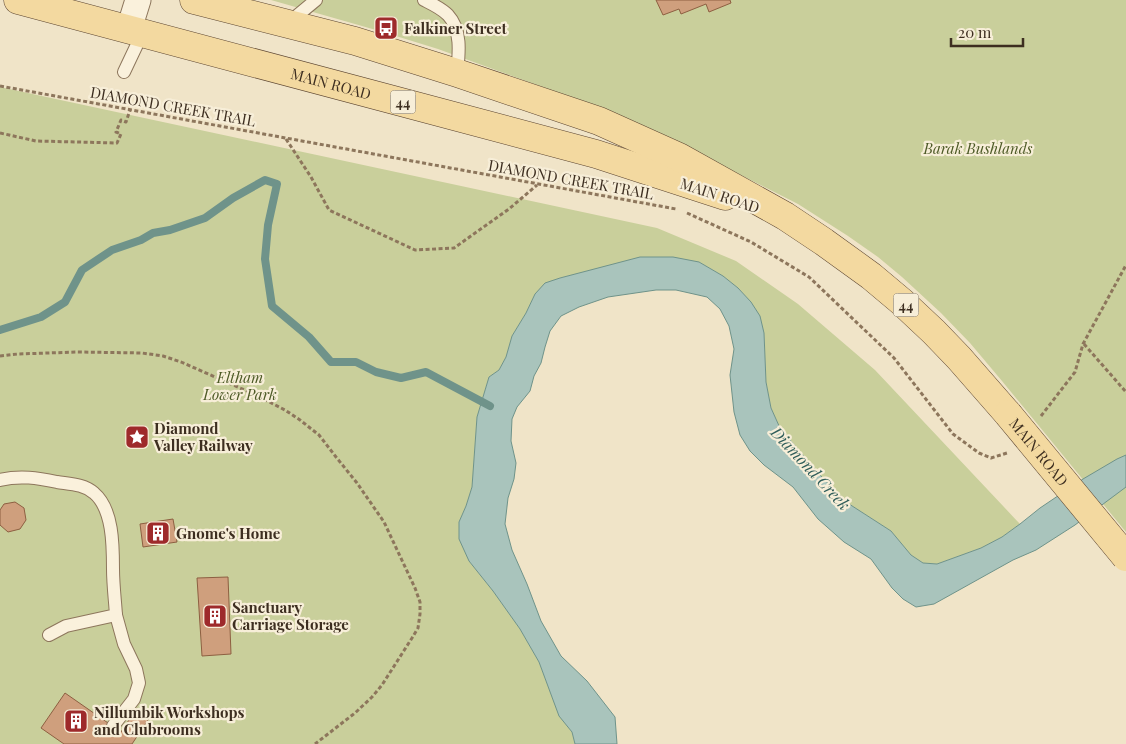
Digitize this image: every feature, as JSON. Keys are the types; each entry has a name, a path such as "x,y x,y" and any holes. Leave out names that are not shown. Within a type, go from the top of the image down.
{"main road":[{"name":"MAIN ROAD","path":"18,0 596,154 785,216"},
{"name":"MAIN ROAD","path":"194,0 355,41 599,121 679,157 785,216 871,276 934,332 1008,414 1126,557"},
{"path":"413,105 443,87 457,73"}],"street":[{"path":"136,31 138,0"}],"lane":[{"path":"287,24 316,0"},
{"path":"424,0 448,15 454,27 459,54 457,73"},
{"path":"124,72 136,31"},
{"path":"0,480 29,477 74,484 93,492 102,502 110,523 112,539 116,615 124,644 136,669 139,683 134,699 113,726"},
{"path":"49,635 66,626 116,615"}],"path":[{"name":"DIAMOND CREEK TRAIL","path":"0,86 681,210 751,242 809,277 894,358 953,434 979,453 991,458 1010,451"},
{"path":"0,133 36,141 117,143 121,134 116,132 121,120 126,122 130,110"},
{"path":"286,138 330,210 415,250 454,248 509,209 538,184"},
{"path":"1040,418 1075,372 1083,344 1126,265"},
{"path":"1083,344 1126,392"},
{"path":"0,356 77,352 142,353 163,356 199,370 285,410 319,435 357,482 384,522 415,588 420,602 420,614 418,628 382,685 355,713 316,744"}],"green space":[{"name":"Barak Bushlands","path":"271,0 1126,0 1126,532 970,343 941,313 878,257 798,204 709,159 548,89 438,49"},
{"name":"Eltham Lower Park","path":"0,87 657,228 736,261 798,304 875,370 1020,524 1002,537 981,548 937,564 923,563 911,555 891,531 846,502 819,474 780,428 771,408 766,382 764,333 751,302 738,288 723,276 699,262 580,273 560,278 535,294 512,336 506,357 499,370 489,377 477,417 472,487 459,522 469,561 520,629 539,662 559,715 572,732 575,744 0,744"}],"water":[{"name":"Diamond Creek","path":"640,257 673,257 699,262 723,276 751,302 760,316 764,333 766,382 771,408 780,428 819,474 846,502 891,531 911,555 923,563 937,564 981,548 1002,537 1083,479 1126,455 1126,487 1075,525 1036,550 1013,560 934,604 916,607 903,599 892,588 871,559 844,542 818,519 793,487 764,465 750,451 740,435 734,412 730,375 734,349 729,326 720,309 707,297 676,290 656,290 608,297 579,307 561,316 550,331 541,363 534,376 530,391 517,407 512,419 511,441 516,463 514,479 508,498 505,524 512,550 541,621 561,656 587,681 615,717 617,744 575,744 572,732 559,716 539,662 520,629 469,561 459,539 459,522 472,487 477,417 489,377 499,370 506,357 512,336 535,294 545,283"}],"building":[{"path":"656,0 730,0 731,3 709,12 706,4 681,14 679,9 663,15"},
{"path":"15,502 24,508 26,520 20,529 8,532 0,525 0,510 4,504"},
{"name":"Gnome's Home","path":"173,519 177,542 143,547 140,524"},
{"name":"Sanctuary Carriage Storage","path":"228,577 231,654 202,656 197,578"},
{"name":"Nillumbik Workshops and Clubrooms","path":"65,693 121,732 137,708 150,717 132,744 64,744 41,728"}],"waterway":[{"path":"0,330 41,317 65,302 82,270 112,250 141,240 153,233 170,230 205,218 233,198 265,180 277,184 268,225 265,259 272,306 309,337 331,362 356,362 376,372 401,378 426,372 490,406"}],"place":[{"name":"Falkiner Street","path":"386,28"},
{"name":"Diamond Valley Railway","path":"137,437"},
{"name":"Gnome's Home","path":"158,533"},
{"name":"Sanctuary Carriage Storage","path":"215,616"},
{"name":"Nillumbik Workshops and Clubrooms","path":"76,721"}]}
